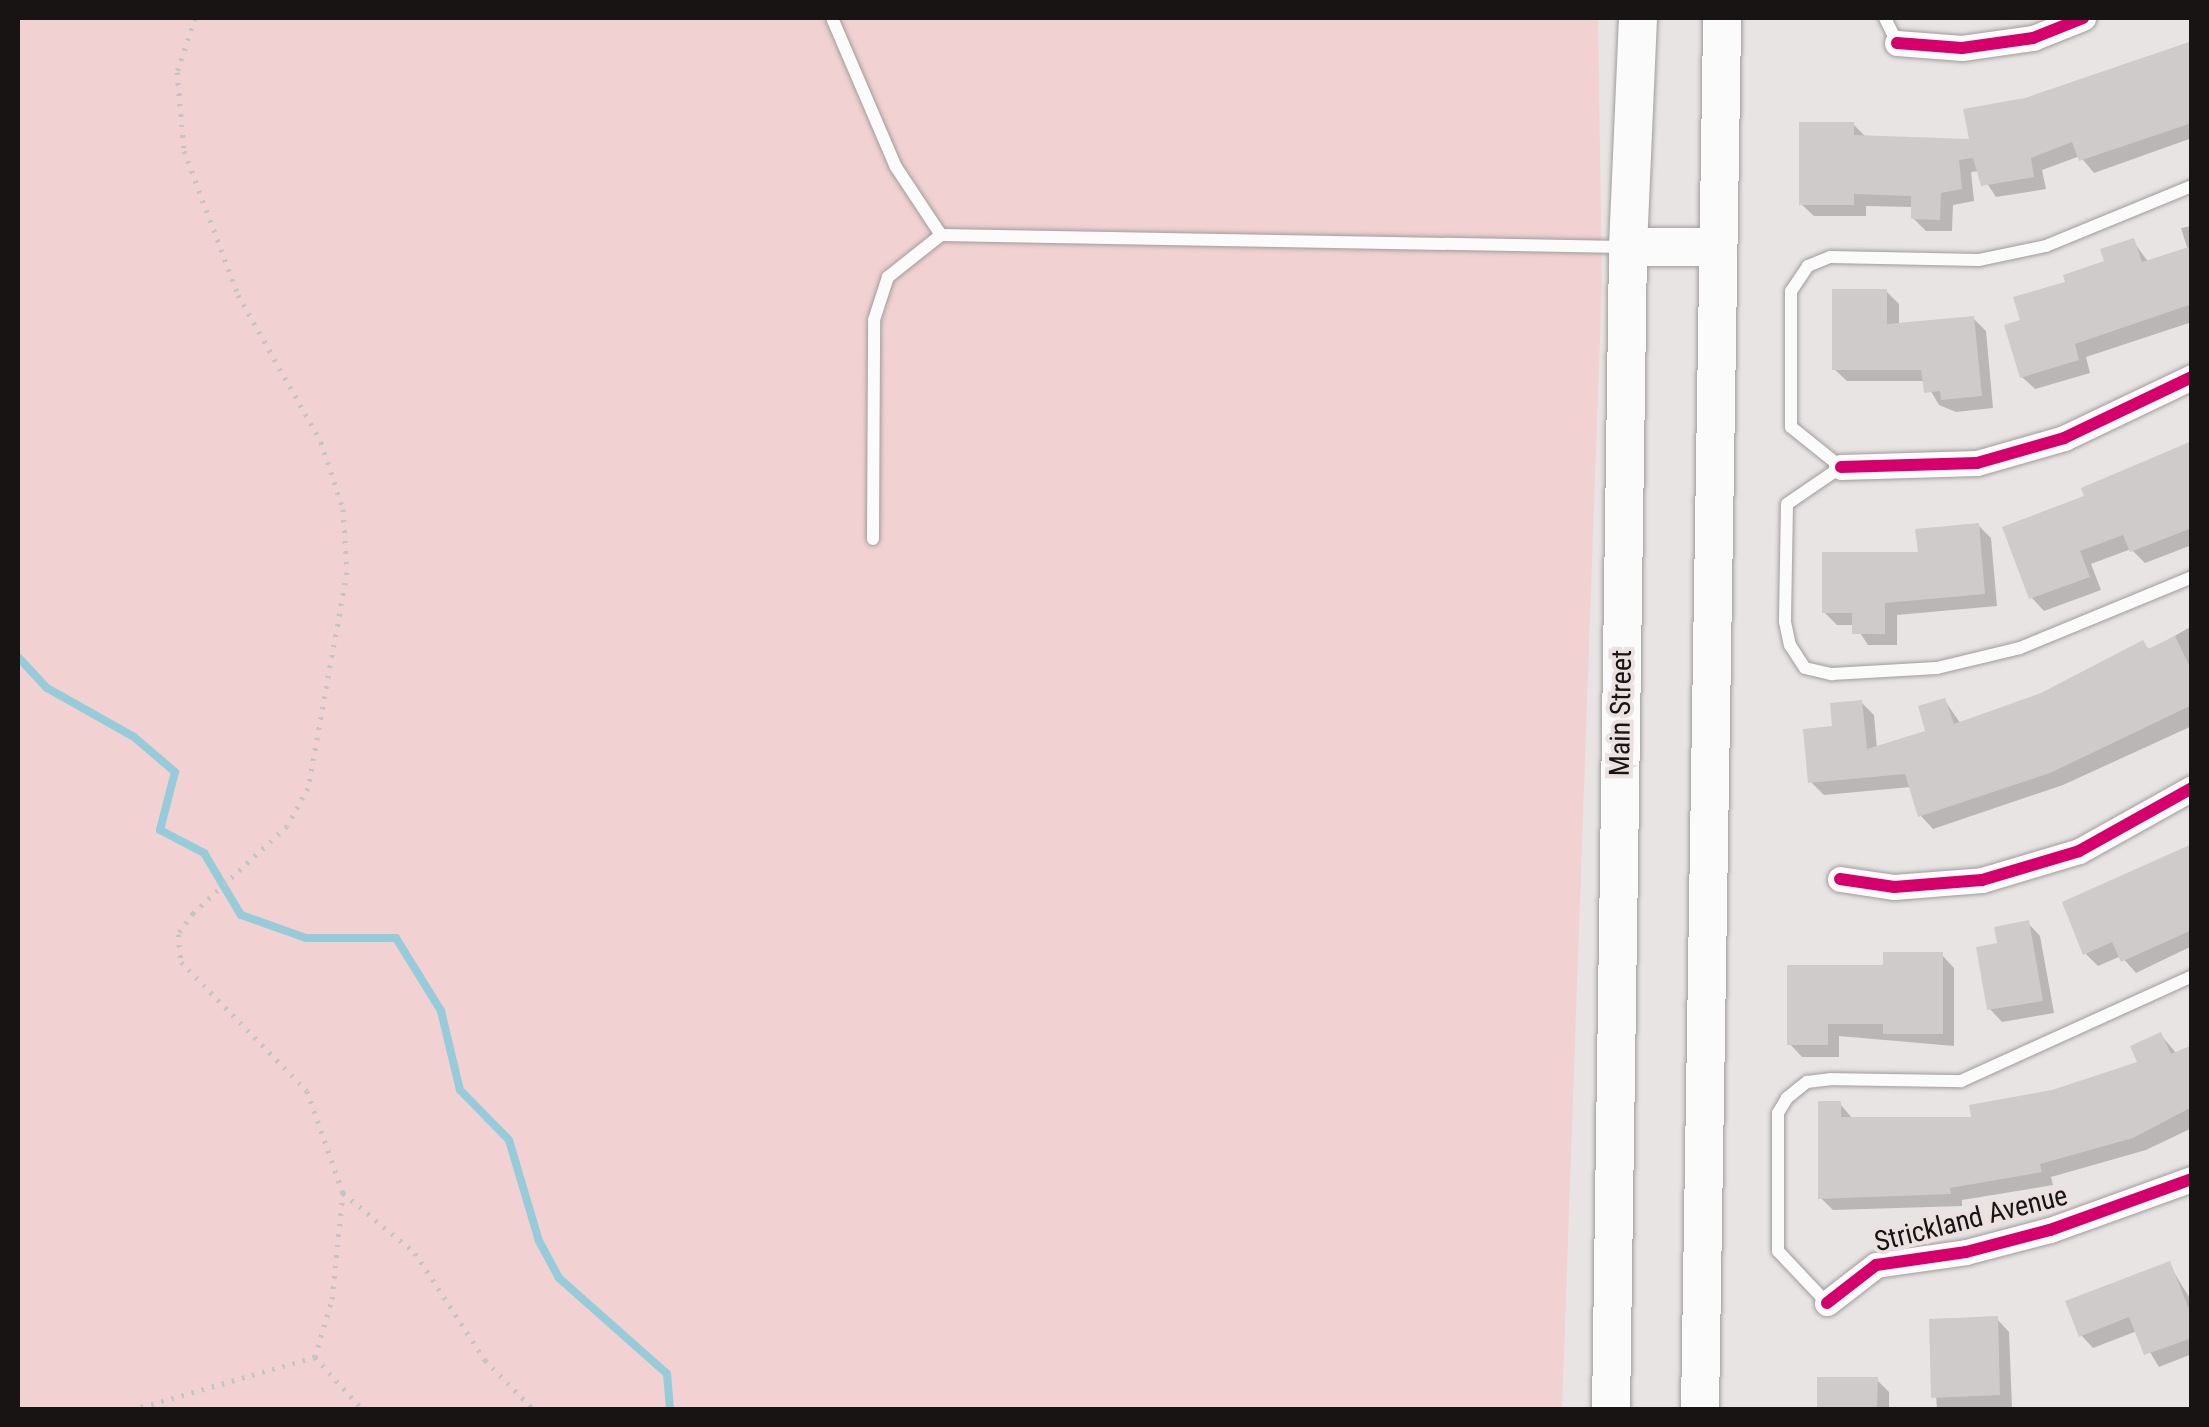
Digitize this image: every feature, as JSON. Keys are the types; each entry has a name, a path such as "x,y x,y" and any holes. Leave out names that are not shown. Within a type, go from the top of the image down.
{"main road":[{"name":"Main Street","path":"1612,1410 1628,247 1638,18"},
{"path":"1700,1410 1722,18"},
{"path":"1628,247 1718,247"}],"street":[{"path":"1898,43 1962,48 2033,38 2083,18"},
{"path":"1842,468 1977,463 2064,438 2192,377"},
{"path":"1840,879 1894,888 1982,880 2079,851 2192,788"},
{"name":"Strickland Avenue","path":"1828,1303 1876,1265 1966,1252 2050,1230 2192,1179"}],"lane":[{"path":"832,18 896,167 941,235"},
{"path":"1885,18 1898,43"},
{"path":"2192,186 2046,246 1979,260 1830,257 1808,266 1792,291 1792,427 1842,468 1787,504 1785,622 1790,645 1806,668 1832,674 1936,668 2020,648 2192,577"},
{"path":"873,540 874,320 888,278 941,235 1628,247"},
{"path":"1828,1303 1778,1251 1778,1113 1787,1098 1807,1082 1830,1079 1961,1080 2192,976"}],"path":[{"path":"195,18 177,72 184,151 238,294 322,442 342,509 347,572 308,788 287,826 193,913 178,934 181,962 307,1090 342,1193 332,1300 314,1357"},
{"path":"342,1193 415,1253 485,1360 534,1410"},
{"path":"131,1410 314,1357"},
{"path":"314,1357 363,1410"}],"shaded area":[{"path":"18,18 1598,18 1602,280 1562,1409 18,1409"}],"building":[{"path":"2192,41 2192,123 2079,161 2072,142 2031,158 2034,177 1981,186 1973,158 1959,160 1962,189 1941,193 1940,220 1911,219 1911,196 1854,194 1854,205 1799,205 1799,122 1854,122 1854,135 1969,139 1963,109 2025,98"},
{"path":"2134,238 2142,262 2192,246 2192,304 2075,344 2079,360 2020,378 2004,325 2020,320 2013,297 2065,282 2063,275 2104,261 2100,249"},
{"path":"1832,289 1887,289 1887,324 1974,316 1982,396 1941,400 1940,391 1924,393 1921,370 1832,370"},
{"path":"2192,441 2192,528 2130,552 2123,535 2080,551 2090,577 2029,599 2002,527 2084,496 2081,488"},
{"path":"1979,523 1985,594 1885,603 1885,634 1852,634 1852,613 1822,613 1822,552 1918,552 1915,529"},
{"path":"2175,636 2192,671 2192,705 2050,773 1918,817 1905,774 1808,783 1803,729 1832,726 1830,703 1862,700 1867,749 1925,731 1918,706 1945,698 1954,724 2041,693 2143,640 2148,649"},
{"path":"2192,844 2192,930 2121,962 2112,942 2083,955 2062,902"},
{"path":"2029,920 2043,1001 1987,1010 1976,947 1997,943 1994,927"},
{"path":"1883,952 1943,952 1943,1034 1883,1034 1883,1024 1828,1024 1828,1045 1787,1045 1787,965 1883,965"},
{"path":"2161,1032 2171,1054 2192,1045 2192,1107 2133,1138 2040,1164 2042,1172 1950,1188 1951,1194 1818,1199 1818,1101 1841,1101 1841,1117 1971,1117 1969,1105 2052,1090 2137,1062 2130,1046"},
{"path":"2170,1261 2192,1317 2192,1338 2144,1355 2129,1317 2079,1337 2065,1301"},
{"path":"1998,1316 2000,1395 1931,1398 1929,1319"},
{"path":"1817,1377 1878,1377 1877,1410 1817,1410"}],"waterway":[{"path":"18,657 47,688 134,737 175,772 160,830 204,853 241,915 306,938 396,938 441,1011 460,1090 509,1140 539,1241 559,1278 667,1374 670,1410"}],"cycle path":[{"path":"1897,43 1962,48 2033,38 2083,18"},
{"path":"1841,467 1977,463 2064,438 2192,377"},
{"path":"1840,879 1894,887 1982,880 2079,851 2192,788"},
{"path":"1827,1303 1876,1265 1966,1252 2050,1230 2192,1179"}]}
